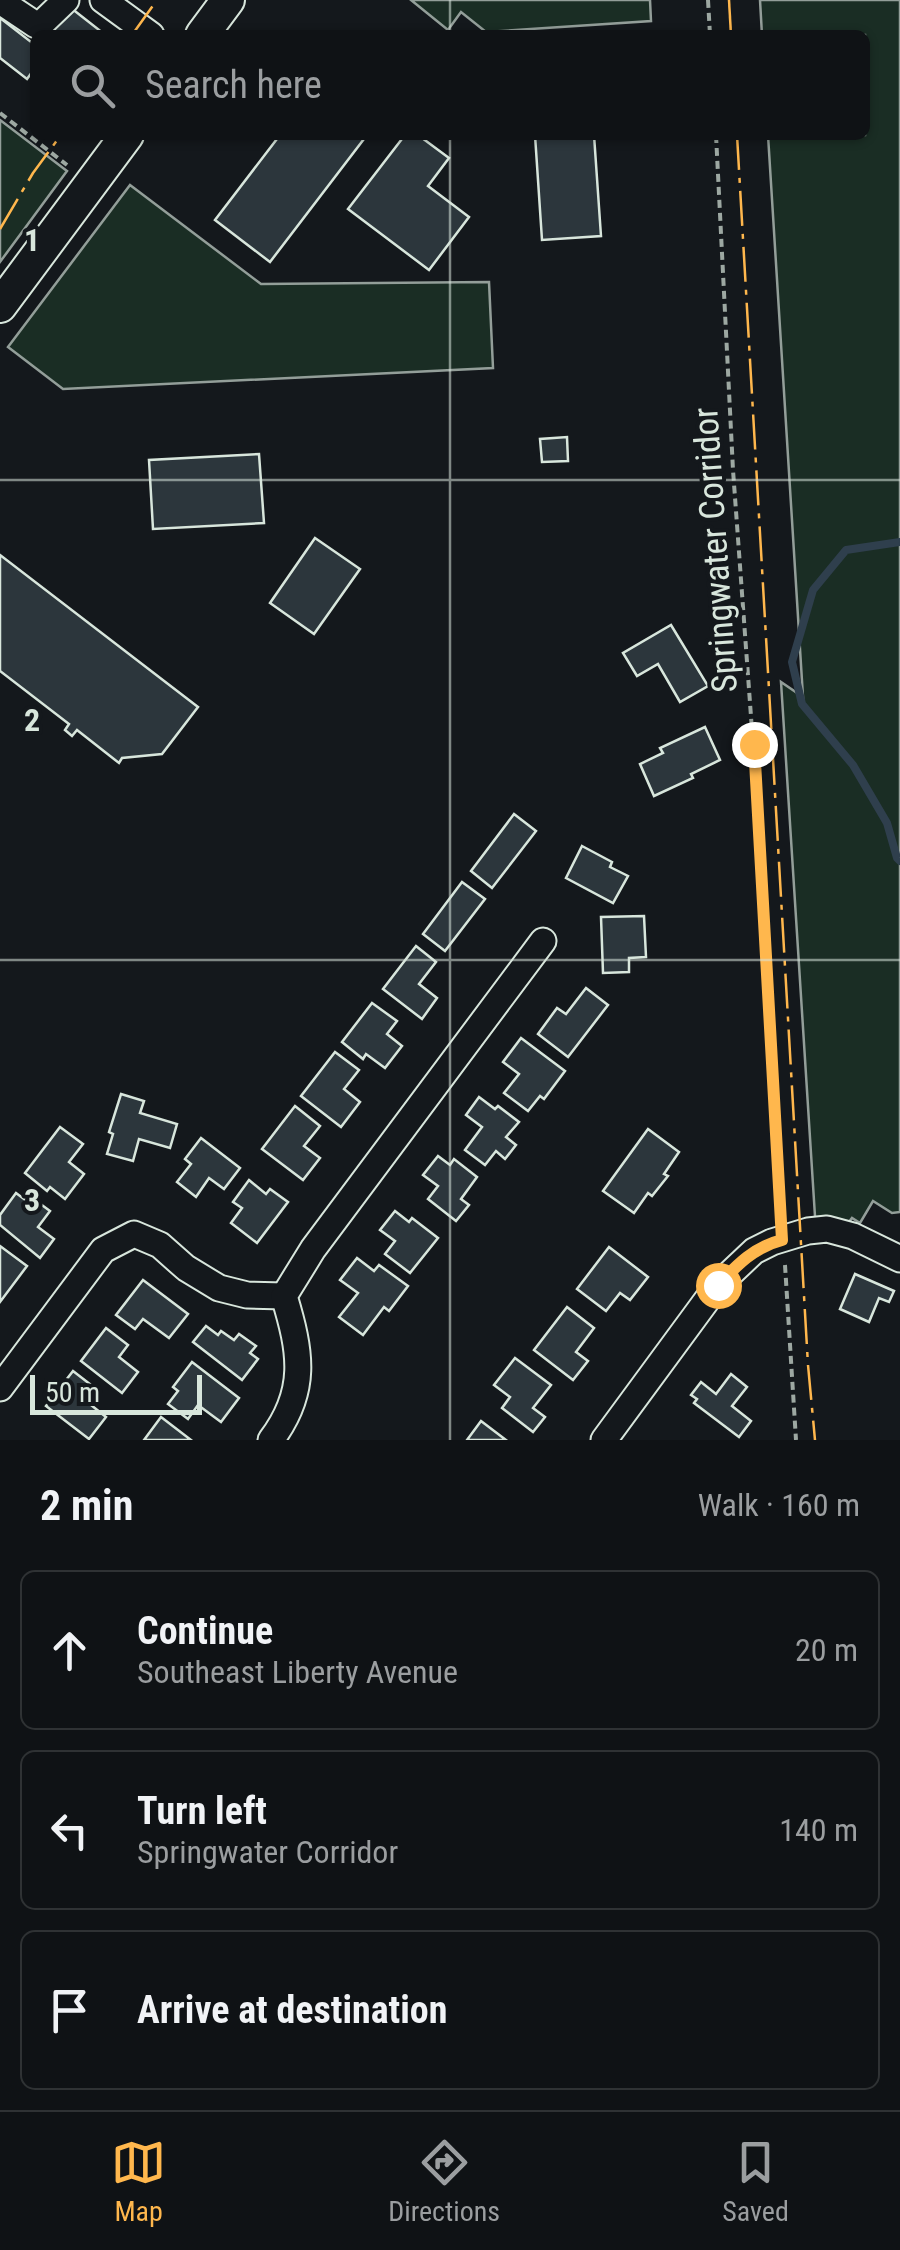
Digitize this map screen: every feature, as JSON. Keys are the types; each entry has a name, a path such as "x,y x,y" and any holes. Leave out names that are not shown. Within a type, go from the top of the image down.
{"main road":[{"path":"206,30 228,0"},
{"path":"0,306 123,140"}],"street":[{"path":"0,1 36,25 66,0"},
{"path":"103,0 144,30"},
{"path":"271,1440 284,1423 295,1396 300,1368 284,1296 312,1250 543,941"},
{"path":"604,1440 718,1285 744,1258 762,1247 826,1229 900,1260"},
{"path":"0,1388 104,1250 134,1234 160,1245 186,1268 219,1288 248,1295 284,1296"}],"path":[{"path":"708,0 710,30"},
{"path":"0,113 30,136"},
{"path":"35,140 91,183"},
{"name":"Springwater Corridor","path":"716,140 733,470 754,744 796,1440"}],"green space":[{"path":"411,0 650,0 651,21 484,30 461,12 448,30"},
{"path":"760,0 900,0 900,1212 892,1213 873,1201 860,1223 852,1218 842,1231 816,1232 781,682 803,697 768,140 870,140 870,30 762,30"},
{"path":"0,120 67,171 0,262"},
{"path":"130,185 261,284 489,282 493,368 63,389 8,347"}],"building":[{"path":"71,8 99,30 54,30"},
{"path":"0,18 30,41 30,75 27,79 0,58"},
{"path":"276,140 363,140 270,262 215,220"},
{"path":"401,140 425,140 449,158 428,186 469,217 429,270 348,209"},
{"path":"535,140 594,140 601,236 542,240"},
{"path":"567,437 568,461 542,462 540,439"},
{"path":"259,454 264,523 153,529 149,460"},
{"path":"315,538 360,569 314,634 270,603"},
{"path":"0,555 198,707 162,754 122,758 119,763 77,730 72,736 65,730 69,724 0,671"},
{"path":"671,625 708,686 680,702 658,664 637,676 623,653"},
{"path":"705,727 720,760 654,796 640,764 663,753 660,748"},
{"path":"514,814 536,831 492,888 471,871"},
{"path":"582,846 628,876 613,903 566,878"},
{"path":"462,882 485,899 445,951 423,934"},
{"path":"644,916 646,957 629,958 629,972 603,973 601,917"},
{"path":"416,946 436,962 419,984 437,998 422,1019 383,989"},
{"path":"586,988 608,1005 568,1057 538,1034 557,1008 566,1014"},
{"path":"372,1003 397,1021 387,1034 402,1046 385,1068 366,1054 363,1059 342,1042"},
{"path":"521,1038 565,1071 544,1099 540,1096 528,1111 504,1093 519,1074 503,1062"},
{"path":"335,1052 359,1070 344,1089 360,1102 341,1127 301,1096"},
{"path":"121,1094 144,1101 140,1113 177,1124 170,1148 139,1139 133,1161 107,1154 113,1134 109,1132"},
{"path":"479,1097 519,1122 506,1137 516,1145 505,1159 496,1151 485,1165 465,1150 482,1127 466,1115"},
{"path":"295,1106 320,1126 304,1146 320,1158 303,1180 262,1149"},
{"path":"60,1127 83,1144 69,1162 84,1174 65,1199 50,1187 47,1191 25,1173"},
{"path":"648,1129 679,1152 664,1174 668,1176 652,1196 648,1193 634,1213 603,1191"},
{"path":"201,1138 240,1168 224,1189 209,1178 196,1197 177,1182 191,1164 185,1159"},
{"path":"438,1156 450,1165 454,1159 477,1177 461,1199 469,1205 456,1221 428,1199 438,1186 423,1175"},
{"path":"249,1180 266,1194 270,1189 288,1202 257,1243 231,1223 242,1208 233,1202"},
{"path":"16,1193 24,1199 27,1194 50,1211 38,1227 54,1239 40,1258 0,1225 0,1215"},
{"path":"395,1211 409,1222 412,1218 438,1238 410,1273 385,1254 395,1241 380,1230"},
{"path":"0,1246 27,1266 0,1302"},
{"path":"609,1247 648,1277 630,1300 620,1293 606,1311 577,1289"},
{"path":"357,1258 374,1271 379,1265 408,1286 389,1311 384,1307 363,1335 339,1317 358,1293 340,1280"},
{"path":"855,1274 894,1291 889,1302 879,1298 869,1322 840,1309"},
{"path":"143,1280 188,1314 169,1338 143,1319 135,1329 116,1315"},
{"path":"567,1307 594,1328 576,1352 588,1361 573,1380 534,1350"},
{"path":"206,1326 234,1340 239,1334 256,1346 250,1353 258,1359 242,1380 193,1342"},
{"path":"106,1328 128,1345 119,1357 138,1372 122,1393 81,1361"},
{"path":"515,1358 551,1385 533,1408 545,1417 533,1432 502,1408 510,1397 494,1385"},
{"path":"192,1362 239,1398 221,1422 198,1405 188,1419 168,1404 178,1391 173,1387"},
{"path":"73,1371 95,1388 86,1401 106,1417 89,1439 46,1406"},
{"path":"731,1374 747,1387 732,1406 751,1421 739,1437 694,1403 697,1399 691,1395 701,1382 716,1394"},
{"path":"161,1417 191,1440 144,1440"},
{"path":"481,1421 506,1440 467,1440"}],"waterway":[{"path":"900,542 846,550 813,590 792,662 802,704 853,765 887,823 900,861"}],"power":[{"path":"136,30 157,0"},
{"path":"729,0 731,30"},
{"path":"0,229 57,140"},
{"path":"737,140 815,1440"}],"route":[{"path":"718,1285 744,1258 782,1240 754,744"}]}
